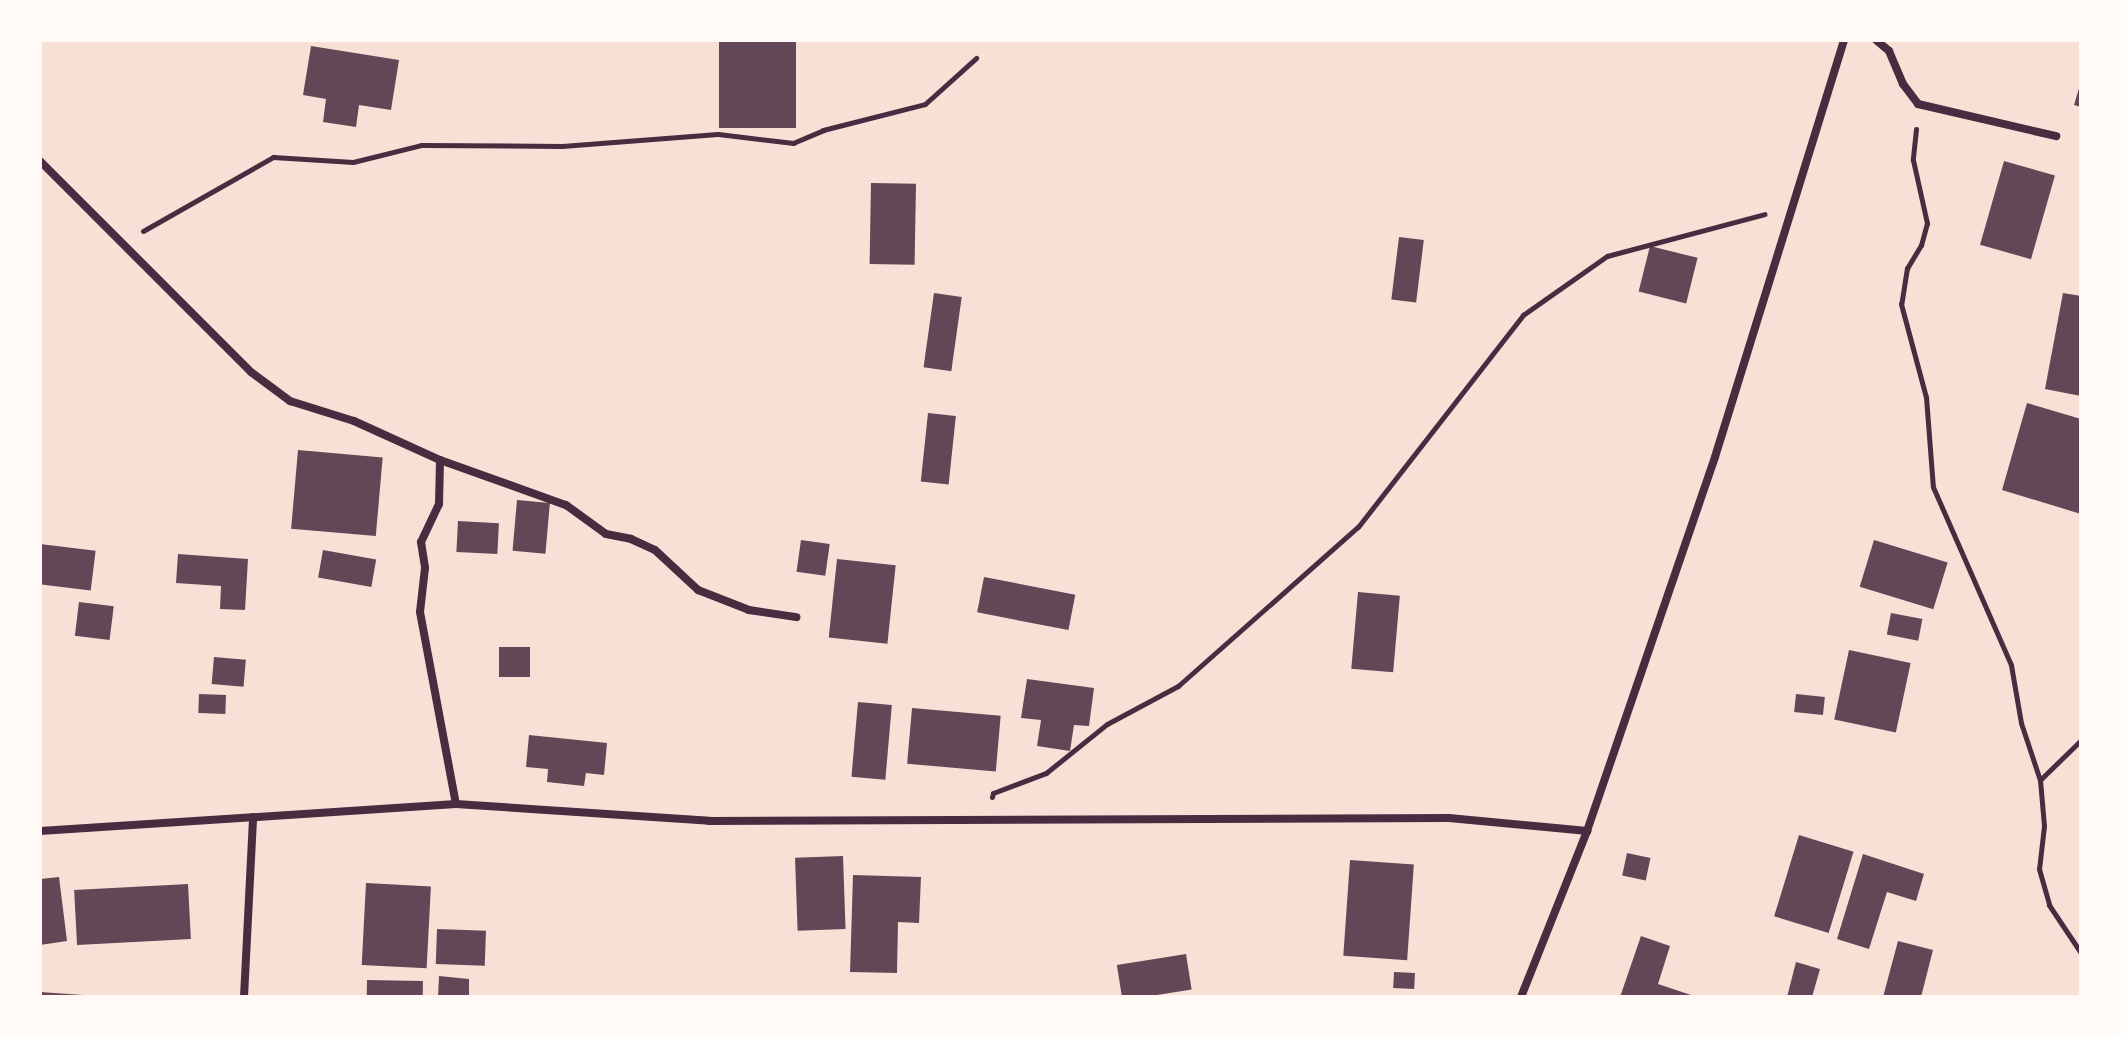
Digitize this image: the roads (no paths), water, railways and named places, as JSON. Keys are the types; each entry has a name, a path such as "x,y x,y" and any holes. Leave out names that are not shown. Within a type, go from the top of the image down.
{"street":[{"path":"1521,997 1587,831 1715,457 1844,40"},
{"path":"1876,40 1889,51 1903,84 1918,104 2056,136"},
{"path":"40,161 251,372 290,401 354,421 440,460 566,505 606,534 631,539 655,550 698,590 749,610 796,617"},
{"path":"440,460 439,504 421,542 425,568 420,612 456,804"},
{"path":"40,831 456,804 709,821 1449,818 1587,831"},
{"path":"244,997 253,817"}]}
